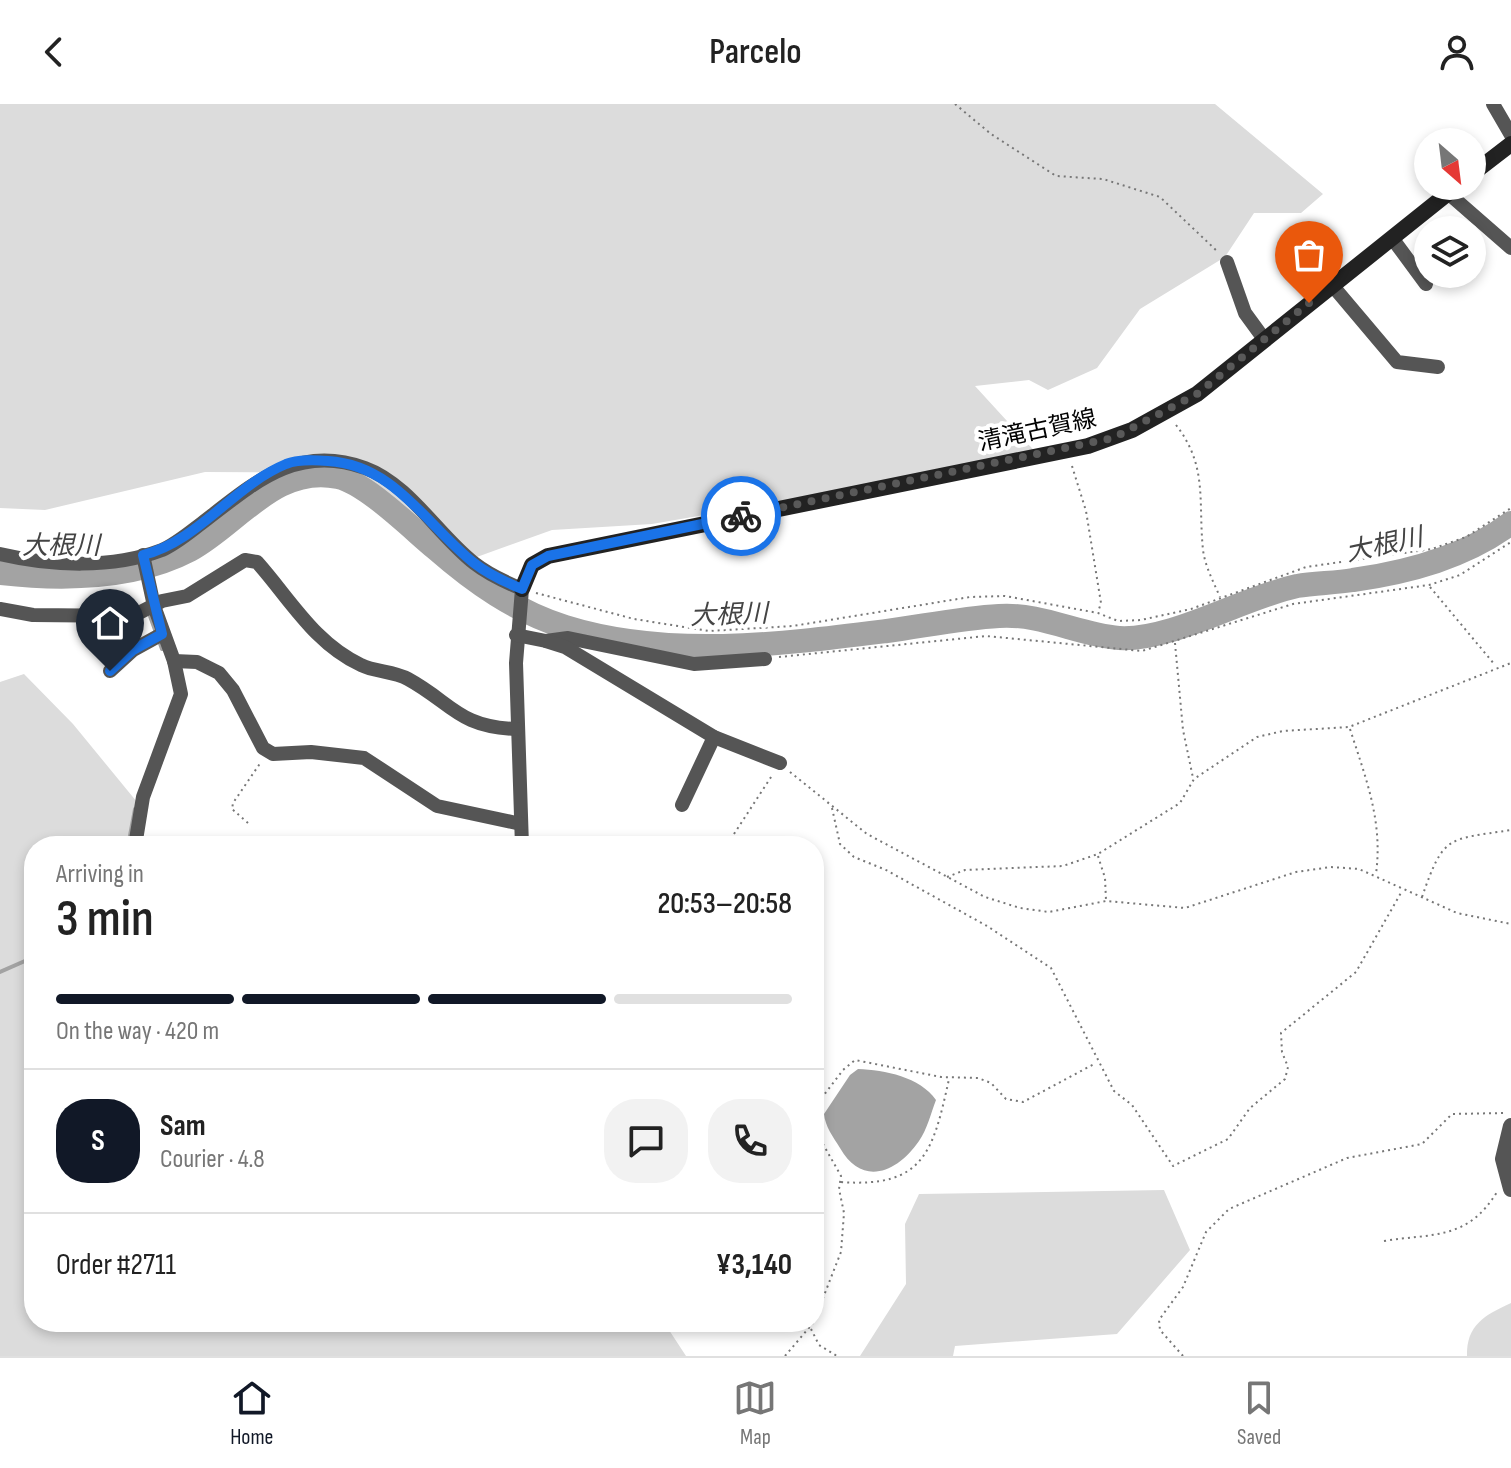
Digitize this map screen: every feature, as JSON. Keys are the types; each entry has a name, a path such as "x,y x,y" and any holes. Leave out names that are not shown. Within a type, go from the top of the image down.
{"main road":[{"path":"1486,163 1511,144"},
{"name":"清滝古賀線","path":"522,589 532,565 548,556 1113,438 1167,413 1197,394 1439,200"}],"street":[{"path":"1493,104 1511,135"},
{"path":"1464,200 1511,248"},
{"path":"1392,238 1414,268"},
{"path":"1227,262 1245,313 1264,339"},
{"path":"1332,285 1397,362 1438,367"},
{"path":"0,554 60,564 143,555 163,550 245,489 287,464 341,462 365,468 385,479 474,563 522,589 516,635 516,729 522,836"},
{"path":"137,836 143,797 181,694 174,661 154,606 143,555"},
{"path":"0,609 33,615 133,616 187,596 245,560 257,562 284,591 300,617 326,643 361,665 406,678 460,717 485,726 516,729"},
{"path":"110,671 133,650 162,634"},
{"path":"516,635 565,647 714,737 780,763"},
{"path":"546,641 568,638 694,664 765,659"},
{"path":"174,661 197,662 219,673 233,690 263,748 269,752 311,752 364,758 437,806 521,824"},
{"path":"682,805 714,737"},
{"path":"1511,1126 1503,1159 1511,1189"}],"path":[{"path":"955,104 1056,176 1103,179 1160,197 1210,242 1227,262"},
{"path":"1167,413 1191,444 1200,472 1203,551 1220,598"},
{"path":"1067,449 1086,511 1101,603 1098,613"},
{"path":"522,589 634,619 709,631 793,626 970,597 1005,596 1098,613 1118,621 1141,620 1168,616 1306,567 1432,549 1466,537 1511,508"},
{"path":"765,659 986,636 1131,650 1175,643 1293,604 1429,585 1460,575 1511,542"},
{"path":"1429,585 1495,666"},
{"path":"1175,643 1183,730 1194,779"},
{"path":"947,877 965,870 1063,866 1098,854 1180,803 1194,779 1257,737 1283,731 1349,727 1465,683 1495,666 1511,663"},
{"path":"1349,727 1373,800 1381,842 1376,875"},
{"path":"248,823 232,809 233,803 269,752"},
{"path":"734,834 780,763 867,834 985,897 1020,908 1049,912 1106,901 1185,908 1296,872 1331,867 1376,875 1402,891 1457,913 1511,924"},
{"path":"832,808 840,844 854,857 886,870 987,926 1051,968 1114,1091 1132,1105 1173,1166 1228,1139 1250,1108 1285,1079 1288,1067 1282,1052 1281,1033 1356,972 1402,891"},
{"path":"1421,899 1438,854 1448,843 1511,830"},
{"path":"1098,854 1105,878 1106,901"},
{"path":"824,1095 855,1060 949,1078 978,1078 991,1083 1006,1099 1023,1102 1098,1062"},
{"path":"840,1182 885,1183 916,1167 931,1140 949,1078"},
{"path":"1183,1356 1160,1330 1159,1320 1183,1287 1206,1232 1229,1209 1347,1158 1422,1144 1452,1114 1498,1111 1511,1116"},
{"path":"824,1146 841,1176 844,1213 841,1252 824,1295"},
{"path":"1384,1241 1439,1237 1456,1229 1492,1200 1497,1192 1494,1180"},
{"path":"785,1356 807,1332"},
{"path":"813,1332 819,1345 837,1356"}],"shaded area":[{"path":"0,104 1215,104 1323,194 1301,213 1254,213 1225,257 1140,309 1097,368 1048,390 1029,380 975,386 1040,457 652,524 552,530 463,562 355,473 205,472 45,510 0,508"},
{"path":"24,674 73,724 146,813 138,836 24,836 24,1332 670,1332 686,1356 0,1356 0,682"},
{"path":"858,1069 901,1076 921,1086 936,1100 919,1141 900,1161 880,1171 859,1168 849,1160 832,1136 824,1114 850,1075"},
{"path":"1164,1190 1190,1250 1117,1334 955,1346 953,1356 860,1356 906,1284 905,1224 919,1194"},
{"path":"1511,1303 1511,1356 1467,1356 1470,1336 1479,1322"}],"waterway":[{"name":"大根川","path":"0,573 72,577 121,572 168,560 208,539 276,488 295,479 316,475 338,477 362,488 496,595 529,613 604,637 684,646 766,644 971,618 1015,616 1119,638 1162,633 1297,586 1353,580 1416,567 1456,554 1511,523"},
{"path":"150,616 162,649"},
{"path":"130,836 135,809"},
{"path":"0,972 24,961"}],"way so far":[{"path":"741,516 1028,455 1088,446 1113,438 1167,413 1197,394 1309,303"}],"route":[{"path":"110,671 120,659 162,634 143,555 163,550 245,489 287,464 312,460 365,468 385,479 474,563 522,589 525,574 532,565 548,556 741,516"}]}
